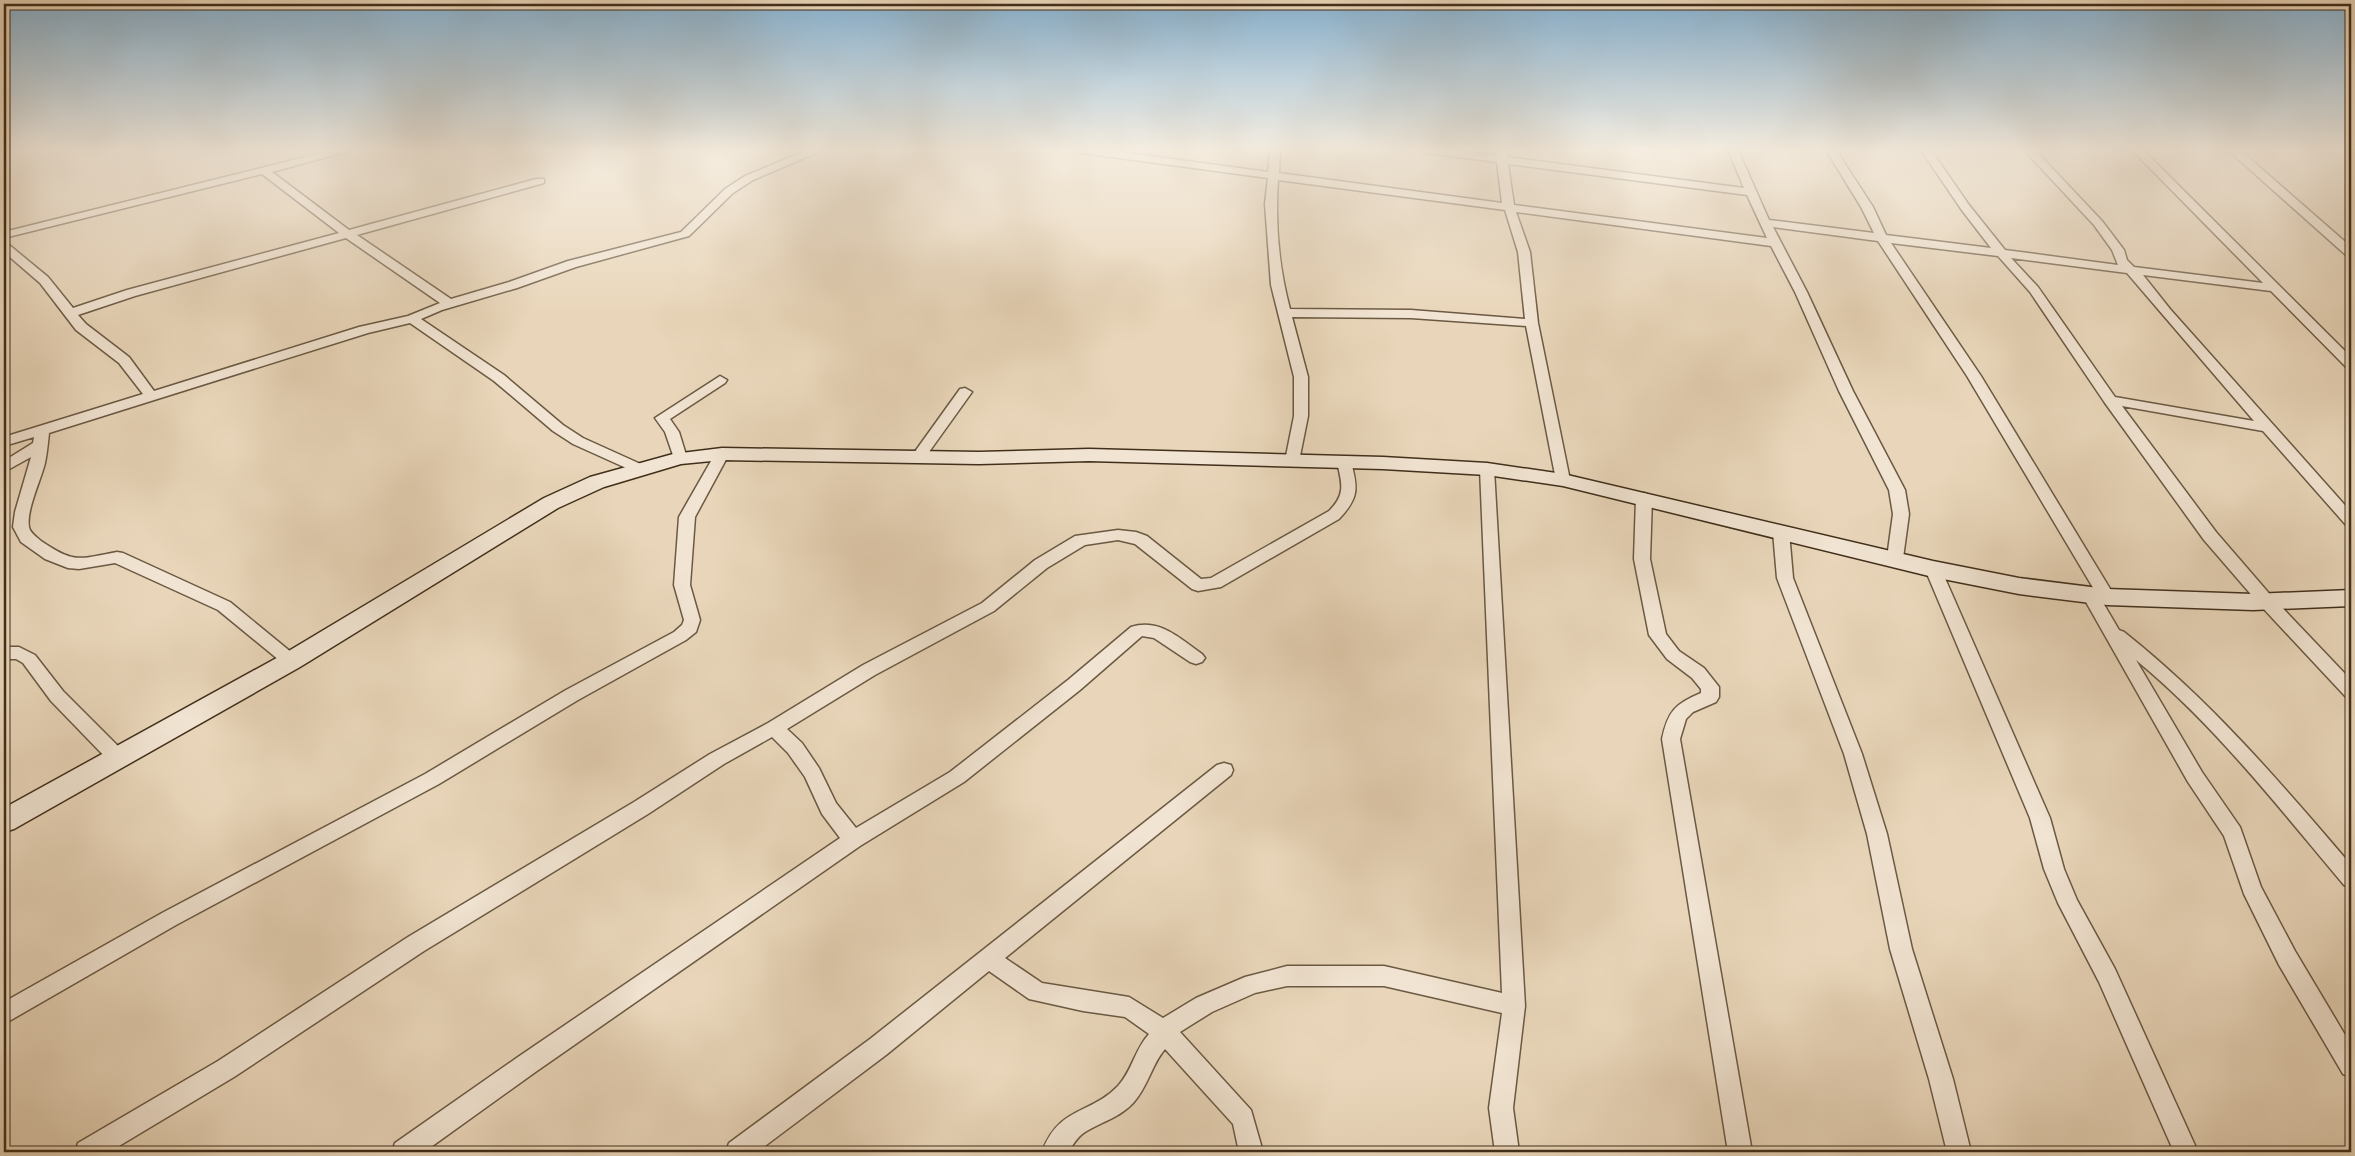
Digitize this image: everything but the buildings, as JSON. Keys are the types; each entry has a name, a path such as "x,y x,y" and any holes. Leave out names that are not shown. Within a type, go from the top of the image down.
{"street":[{"path":"4,235 130,204"},
{"path":"308,204 450,304"},
{"path":"70,313 131,293 457,204"},
{"path":"4,442 41,437 152,396 364,330 412,319 450,304 572,264 685,234 716,204"},
{"path":"1270,204 1277,285 1283,313 1294,344 1301,377 1301,416 1292,461"},
{"path":"1480,204 1775,243"},
{"path":"1509,204 1524,252 1532,323 1563,480"},
{"path":"1756,204 1801,292 1846,391 1897,490 1902,514 1895,558"},
{"path":"1865,204 1881,237 1974,376 2098,596 2113,633 2196,777 2233,833 2251,888 2278,940 2351,1066"},
{"path":"1963,204 2004,254 2016,272 2034,290 2110,400 2210,536 2266,602 2351,691"},
{"path":"2080,204 2098,223 2118,250 2121,261 2142,280 2166,312 2351,521"},
{"path":"2193,204 2241,251 2273,288 2349,358"},
{"path":"2295,204 2351,253"},
{"path":"1765,223 2273,288"},
{"path":"4,246 44,280 81,327 124,360 152,396"},
{"path":"1283,313 1411,314 1532,323"},
{"path":"412,319 499,378 558,428 578,441 640,469"},
{"path":"680,458 672,432 662,418 720,380"},
{"path":"919,456 965,392"},
{"path":"2110,400 2267,427"},
{"path":"4,467 41,437"},
{"path":"41,437 38,462 23,512 21,527 27,538 68,563 79,564 118,557 224,606 291,661"},
{"path":"4,1014 169,919 432,779 572,696 680,636 690,628 692,620 682,585 687,517 722,454"},
{"path":"4,821 291,661 551,503 598,482 640,469 680,458 722,454 979,458 1089,456 1344,462 1488,469 1563,480 1933,568 2019,586 2098,596 2266,602 2351,598"},
{"path":"87,1152 226,1069 416,944 641,808 717,759 774,728 869,670 988,607 1041,564 1081,540 1130,536 1141,540 1198,585 1215,583 1334,515 1345,505 1350,491 1344,462"},
{"path":"1488,469 1514,1006 1501,1108 1507,1152"},
{"path":"1644,498 1642,559 1658,636 1673,655 1698,673 1710,687 1710,697 1686,708 1675,718 1671,739 1740,1152"},
{"path":"1781,532 1785,578 1853,754 1876,834 1901,949 1941,1079 1959,1152"},
{"path":"1933,568 2040,818 2054,869 2068,903 2107,976 2186,1152"},
{"path":"404,1152 526,1065 645,985 853,840 957,777 1074,685 1137,631 1142,629 1154,630 1196,658"},
{"path":"2113,633 2151,662 2194,701 2351,879"},
{"path":"4,653 19,653 29,659 57,696 118,758"},
{"path":"774,728 795,748 812,774 829,808 853,840"},
{"path":"738,1152 878,1048 1224,770"},
{"path":"989,959 1037,992 1083,1002 1129,1007 1165,1032 1243,1118 1250,1152"},
{"path":"1054,1152 1068,1131 1076,1124 1108,1108 1126,1094 1141,1071 1151,1048 1174,1022 1204,1005 1253,984 1287,976 1384,976 1514,1006"}]}
